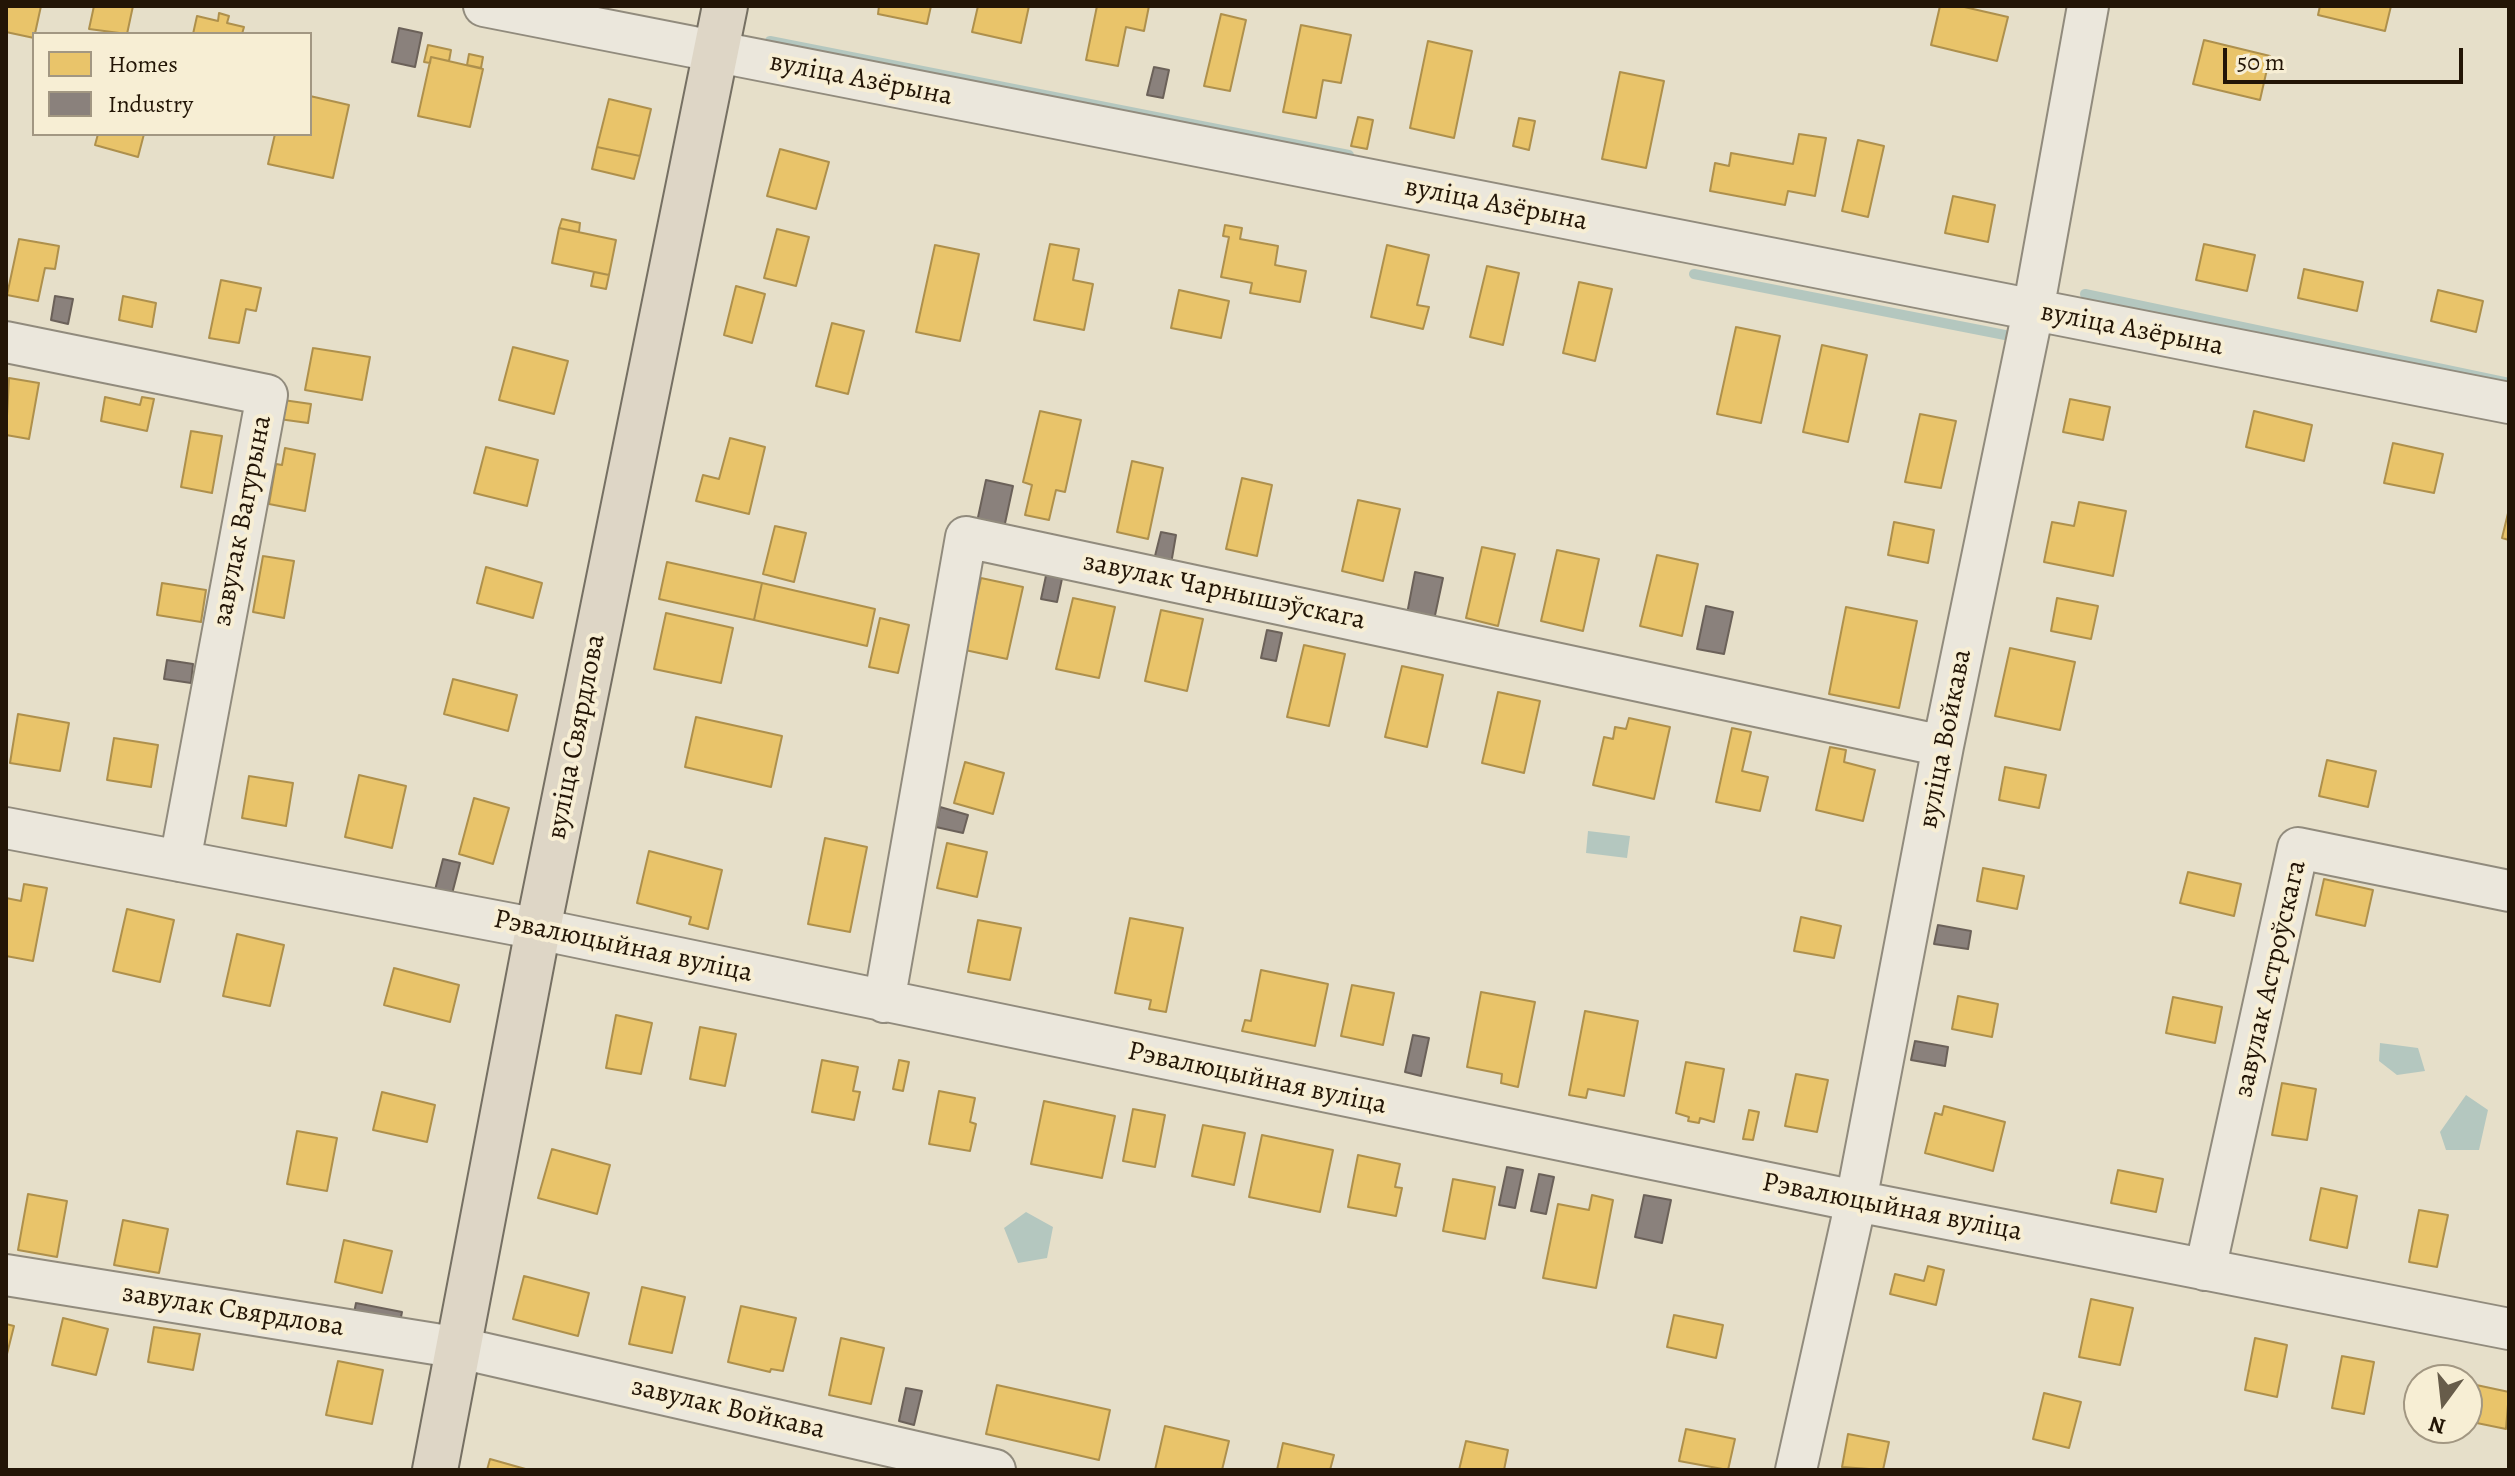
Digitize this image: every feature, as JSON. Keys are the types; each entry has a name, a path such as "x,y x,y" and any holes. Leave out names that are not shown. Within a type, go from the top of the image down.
{"main road":[{"name":"вуліца Свярдлова","path":"435,1470 538,929 725,6"}],"street":[{"name":"вуліца Азёрына","path":"484,6 2509,403"},
{"name":"вуліца Войкава","path":"1796,1470 1856,1201 1943,746 2033,311 2088,6"},
{"name":"завулак Вагурына","path":"6,342 267,395 180,861"},
{"name":"завулак Чарнышэўскага","path":"884,1002 966,537 1943,746"},
{"name":"Рэвалюцыйная вуліца","path":"6,828 538,929 1856,1201 2509,1329"},
{"name":"завулак Астроўскага","path":"2205,1270 2298,848 2509,891"},
{"name":"завулак Свярдлова","path":"6,1275 460,1348"},
{"name":"завулак Войкава","path":"460,1348 995,1470"}],"shaded area":[{"path":"1588,831 1630,836 1627,858 1586,853"},
{"path":"2380,1043 2418,1048 2425,1071 2397,1075 2379,1061"},
{"path":"2466,1095 2488,1110 2479,1150 2446,1150 2440,1132"},
{"path":"1026,1212 1053,1227 1047,1258 1018,1263 1004,1228"}],"building: Homes":[{"path":"6,6 41,6 32,38 6,32"},
{"path":"94,6 133,6 127,32 89,29"},
{"path":"879,6 931,6 927,24 878,14"},
{"path":"978,6 1029,6 1021,43 972,32"},
{"path":"1097,6 1149,6 1144,31 1126,27 1118,66 1086,60"},
{"path":"1940,6 1960,6 2008,17 1997,61 1931,45"},
{"path":"2320,6 2391,6 2385,31 2318,15"},
{"path":"219,13 229,16 227,23 244,27 243,32 193,32 197,16 218,21"},
{"path":"1221,14 1246,20 1230,91 1204,86"},
{"path":"1301,25 1351,35 1341,83 1323,80 1316,118 1283,112"},
{"path":"2204,40 2270,56 2260,100 2193,84"},
{"path":"1428,41 1472,51 1454,138 1410,128"},
{"path":"428,45 451,50 449,61 431,57 430,63 424,62"},
{"path":"469,54 483,57 481,68 467,65"},
{"path":"431,57 483,69 470,127 418,116"},
{"path":"1620,72 1664,81 1646,168 1602,159"},
{"path":"312,96 349,105 333,178 268,164 275,136 312,136"},
{"path":"609,99 651,109 640,156 597,147"},
{"path":"1358,117 1373,120 1367,149 1351,146"},
{"path":"1519,118 1535,121 1529,150 1513,146"},
{"path":"1799,134 1826,138 1815,196 1788,191 1785,205 1710,191 1715,163 1729,166 1731,153 1793,164"},
{"path":"97,136 143,136 138,157 95,145"},
{"path":"1858,140 1884,146 1868,217 1842,211"},
{"path":"597,147 640,156 634,179 592,169"},
{"path":"780,149 829,162 816,209 767,196"},
{"path":"1953,196 1995,205 1988,242 1945,233"},
{"path":"562,219 580,223 579,232 559,228"},
{"path":"1225,225 1242,228 1240,239 1278,246 1275,265 1306,271 1300,302 1250,293 1252,283 1221,277 1229,237 1223,236"},
{"path":"559,228 616,240 609,275 552,263"},
{"path":"777,229 809,237 796,286 764,278"},
{"path":"19,239 59,246 55,269 45,268 38,301 7,295"},
{"path":"1050,244 1079,249 1073,280 1093,284 1084,330 1034,320"},
{"path":"2204,244 2255,255 2247,291 2196,280"},
{"path":"935,245 979,254 960,341 916,332"},
{"path":"1387,245 1429,255 1417,305 1429,307 1423,329 1371,317"},
{"path":"1487,266 1519,273 1503,345 1470,337"},
{"path":"2304,269 2363,282 2357,311 2298,298"},
{"path":"594,272 609,275 606,289 591,286"},
{"path":"221,280 261,288 256,311 246,309 239,343 209,338"},
{"path":"1579,282 1612,289 1595,361 1563,353"},
{"path":"736,286 765,294 752,343 724,335"},
{"path":"1179,290 1229,301 1221,338 1171,328"},
{"path":"2438,290 2483,301 2476,332 2431,321"},
{"path":"123,296 156,303 152,327 119,320"},
{"path":"832,323 864,331 848,394 816,386"},
{"path":"1736,327 1780,336 1761,423 1717,414"},
{"path":"1822,345 1867,355 1848,442 1803,432"},
{"path":"513,347 568,361 554,414 499,400"},
{"path":"313,348 370,357 362,400 305,390"},
{"path":"9,378 39,383 29,439 6,435"},
{"path":"105,397 140,405 142,397 154,399 147,431 101,421"},
{"path":"2070,399 2110,407 2103,440 2063,432"},
{"path":"283,400 311,404 308,423 279,419"},
{"path":"1040,411 1081,420 1065,492 1056,490 1049,520 1025,515 1032,485 1023,482"},
{"path":"2254,411 2312,425 2304,461 2246,447"},
{"path":"1920,414 1956,421 1941,488 1905,482"},
{"path":"191,431 222,436 212,493 181,487"},
{"path":"730,438 765,447 749,514 696,501 703,475 719,479"},
{"path":"2393,443 2443,454 2434,493 2384,483"},
{"path":"486,447 538,460 527,506 474,493"},
{"path":"285,448 315,454 305,511 269,504 276,464 282,465"},
{"path":"1132,461 1163,468 1148,539 1117,532"},
{"path":"1242,478 1272,485 1257,556 1226,549"},
{"path":"1358,500 1400,509 1383,581 1342,571"},
{"path":"2079,502 2126,511 2113,576 2044,562 2052,522 2074,526"},
{"path":"2509,509 2509,540 2502,538"},
{"path":"1894,522 1934,530 1928,563 1888,555"},
{"path":"775,526 806,533 794,582 763,574"},
{"path":"1482,547 1515,554 1498,626 1466,618"},
{"path":"1557,550 1599,559 1583,631 1541,621"},
{"path":"1657,555 1698,564 1682,636 1640,626"},
{"path":"263,556 294,561 284,618 253,612"},
{"path":"667,562 762,583 754,620 659,599"},
{"path":"486,567 542,583 533,618 477,603"},
{"path":"981,578 1023,587 1007,659 965,650"},
{"path":"162,583 206,590 201,622 157,615"},
{"path":"762,583 875,609 867,646 754,620"},
{"path":"1073,598 1115,607 1099,678 1056,669"},
{"path":"2057,598 2098,606 2091,639 2051,631"},
{"path":"1846,607 1917,621 1899,708 1829,694"},
{"path":"1161,610 1203,619 1187,691 1145,681"},
{"path":"666,613 733,628 721,683 654,669"},
{"path":"880,618 909,625 898,673 869,667"},
{"path":"1304,645 1345,654 1329,726 1287,717"},
{"path":"2010,648 2075,662 2060,730 1995,716"},
{"path":"1402,666 1443,675 1427,747 1385,737"},
{"path":"453,679 517,695 508,731 444,714"},
{"path":"1498,692 1540,701 1524,773 1482,763"},
{"path":"18,714 69,723 60,771 10,763"},
{"path":"696,717 782,736 771,787 685,767"},
{"path":"1629,718 1670,727 1654,799 1593,785 1604,737 1613,739 1615,727 1626,729"},
{"path":"1732,728 1751,732 1742,771 1768,777 1760,811 1716,802"},
{"path":"114,738 158,745 151,787 107,780"},
{"path":"1830,747 1846,750 1844,762 1875,770 1863,821 1816,810"},
{"path":"2327,760 2376,771 2368,807 2319,796"},
{"path":"965,762 1004,773 993,814 954,803"},
{"path":"2005,767 2046,775 2039,808 1999,800"},
{"path":"359,775 406,786 392,848 345,837"},
{"path":"249,776 293,783 286,826 242,818"},
{"path":"474,798 509,808 493,864 459,854"},
{"path":"825,838 867,847 850,932 808,924"},
{"path":"947,843 987,852 977,897 937,888"},
{"path":"649,851 722,870 708,929 689,924 691,917 637,903"},
{"path":"1983,868 2024,876 2017,909 1977,901"},
{"path":"2188,872 2241,884 2234,916 2180,903"},
{"path":"2324,879 2373,890 2365,926 2316,915"},
{"path":"24,884 47,888 33,961 6,956 6,898 21,901"},
{"path":"127,909 174,920 160,982 113,971"},
{"path":"1801,917 1841,926 1834,958 1794,951"},
{"path":"1130,918 1183,928 1166,1012 1149,1009 1151,1000 1115,993"},
{"path":"978,920 1021,928 1010,980 968,972"},
{"path":"237,934 284,945 270,1006 223,996"},
{"path":"394,968 459,985 450,1022 384,1005"},
{"path":"1261,970 1328,984 1315,1046 1242,1031 1245,1020 1251,1021"},
{"path":"1352,985 1394,993 1383,1045 1341,1036"},
{"path":"1481,992 1535,1002 1518,1087 1501,1083 1502,1074 1467,1067"},
{"path":"1958,996 1998,1004 1992,1037 1952,1029"},
{"path":"2173,997 2222,1007 2215,1043 2166,1033"},
{"path":"1585,1011 1638,1021 1624,1096 1588,1089 1586,1098 1569,1095"},
{"path":"616,1015 652,1023 641,1074 606,1068"},
{"path":"700,1027 736,1034 725,1086 690,1079"},
{"path":"822,1060 858,1067 853,1091 860,1092 854,1120 812,1112"},
{"path":"899,1060 909,1062 903,1091 893,1089"},
{"path":"1686,1062 1724,1069 1714,1122 1700,1118 1699,1123 1688,1121 1689,1117 1676,1113"},
{"path":"1796,1074 1828,1080 1817,1132 1785,1126"},
{"path":"2282,1083 2316,1089 2307,1140 2272,1135"},
{"path":"939,1091 975,1098 970,1122 976,1124 970,1151 929,1144"},
{"path":"382,1092 435,1105 427,1142 373,1130"},
{"path":"1044,1101 1115,1116 1102,1178 1031,1164"},
{"path":"1944,1106 2005,1122 1993,1171 1925,1153 1935,1113 1942,1115"},
{"path":"1133,1109 1165,1115 1155,1167 1123,1161"},
{"path":"1749,1110 1759,1112 1753,1140 1743,1139"},
{"path":"1203,1125 1245,1133 1234,1185 1192,1176"},
{"path":"297,1131 337,1138 327,1191 287,1184"},
{"path":"1262,1135 1333,1150 1320,1212 1249,1197"},
{"path":"552,1149 610,1165 597,1214 538,1198"},
{"path":"1358,1155 1400,1164 1395,1187 1402,1188 1396,1216 1348,1207"},
{"path":"2118,1170 2163,1179 2156,1212 2111,1203"},
{"path":"1453,1179 1495,1187 1485,1239 1443,1231"},
{"path":"2321,1188 2357,1196 2347,1248 2310,1240"},
{"path":"28,1194 67,1201 57,1257 18,1250"},
{"path":"1592,1195 1613,1200 1596,1288 1543,1278 1558,1204 1589,1210"},
{"path":"2419,1210 2448,1215 2437,1267 2409,1262"},
{"path":"123,1220 168,1229 159,1273 114,1265"},
{"path":"344,1240 392,1251 382,1293 335,1282"},
{"path":"1928,1266 1944,1270 1936,1305 1890,1294 1895,1274 1924,1281"},
{"path":"524,1276 589,1293 578,1336 513,1319"},
{"path":"642,1287 685,1297 672,1353 629,1344"},
{"path":"2091,1299 2133,1308 2120,1365 2079,1357"},
{"path":"741,1306 796,1318 783,1371 771,1369 770,1372 728,1362"},
{"path":"1674,1315 1723,1325 1716,1358 1667,1347"},
{"path":"63,1318 108,1329 96,1375 52,1365"},
{"path":"6,1324 14,1326 6,1358"},
{"path":"154,1327 200,1334 193,1370 148,1362"},
{"path":"841,1338 884,1348 871,1404 829,1395"},
{"path":"2255,1338 2287,1345 2277,1397 2245,1390"},
{"path":"2342,1356 2374,1362 2364,1414 2332,1408"},
{"path":"338,1361 383,1370 372,1424 326,1415"},
{"path":"997,1385 1110,1410 1099,1460 986,1434"},
{"path":"2483,1386 2509,1392 2506,1429 2483,1424"},
{"path":"2044,1393 2081,1402 2069,1448 2033,1439"},
{"path":"1165,1426 1229,1441 1222,1470 1155,1470"},
{"path":"1686,1429 1735,1439 1728,1470 1679,1461"},
{"path":"1848,1434 1889,1442 1883,1470 1842,1467"},
{"path":"1466,1441 1508,1450 1504,1470 1459,1470"},
{"path":"1283,1443 1334,1455 1330,1470 1277,1470"},
{"path":"490,1459 529,1470 487,1470"}],"building: Industry":[{"path":"399,28 422,33 415,67 392,62"},
{"path":"1154,67 1169,70 1163,98 1147,95"},
{"path":"55,296 73,299 68,324 51,320"},
{"path":"986,480 1013,486 1004,528 977,522"},
{"path":"1161,532 1176,535 1171,564 1154,560"},
{"path":"1047,571 1063,574 1057,602 1041,599"},
{"path":"1415,572 1443,578 1434,620 1407,614"},
{"path":"1706,606 1733,612 1724,654 1697,649"},
{"path":"1267,630 1282,633 1276,661 1261,658"},
{"path":"167,660 193,664 191,683 164,679"},
{"path":"940,807 968,815 963,833 936,827"},
{"path":"443,859 460,863 452,894 435,890"},
{"path":"1938,925 1971,931 1968,949 1934,944"},
{"path":"1413,1035 1429,1038 1421,1076 1405,1072"},
{"path":"1915,1041 1948,1047 1945,1066 1911,1060"},
{"path":"1507,1167 1523,1170 1515,1208 1499,1205"},
{"path":"1539,1174 1554,1177 1546,1214 1531,1211"},
{"path":"1644,1195 1671,1200 1662,1243 1635,1237"},
{"path":"356,1303 402,1312 398,1332 352,1323"},
{"path":"906,1388 922,1391 914,1425 899,1421"}],"waterway":[{"path":"770,41 1349,155"},
{"path":"1694,274 2005,335"},
{"path":"2085,294 2509,383"}]}
